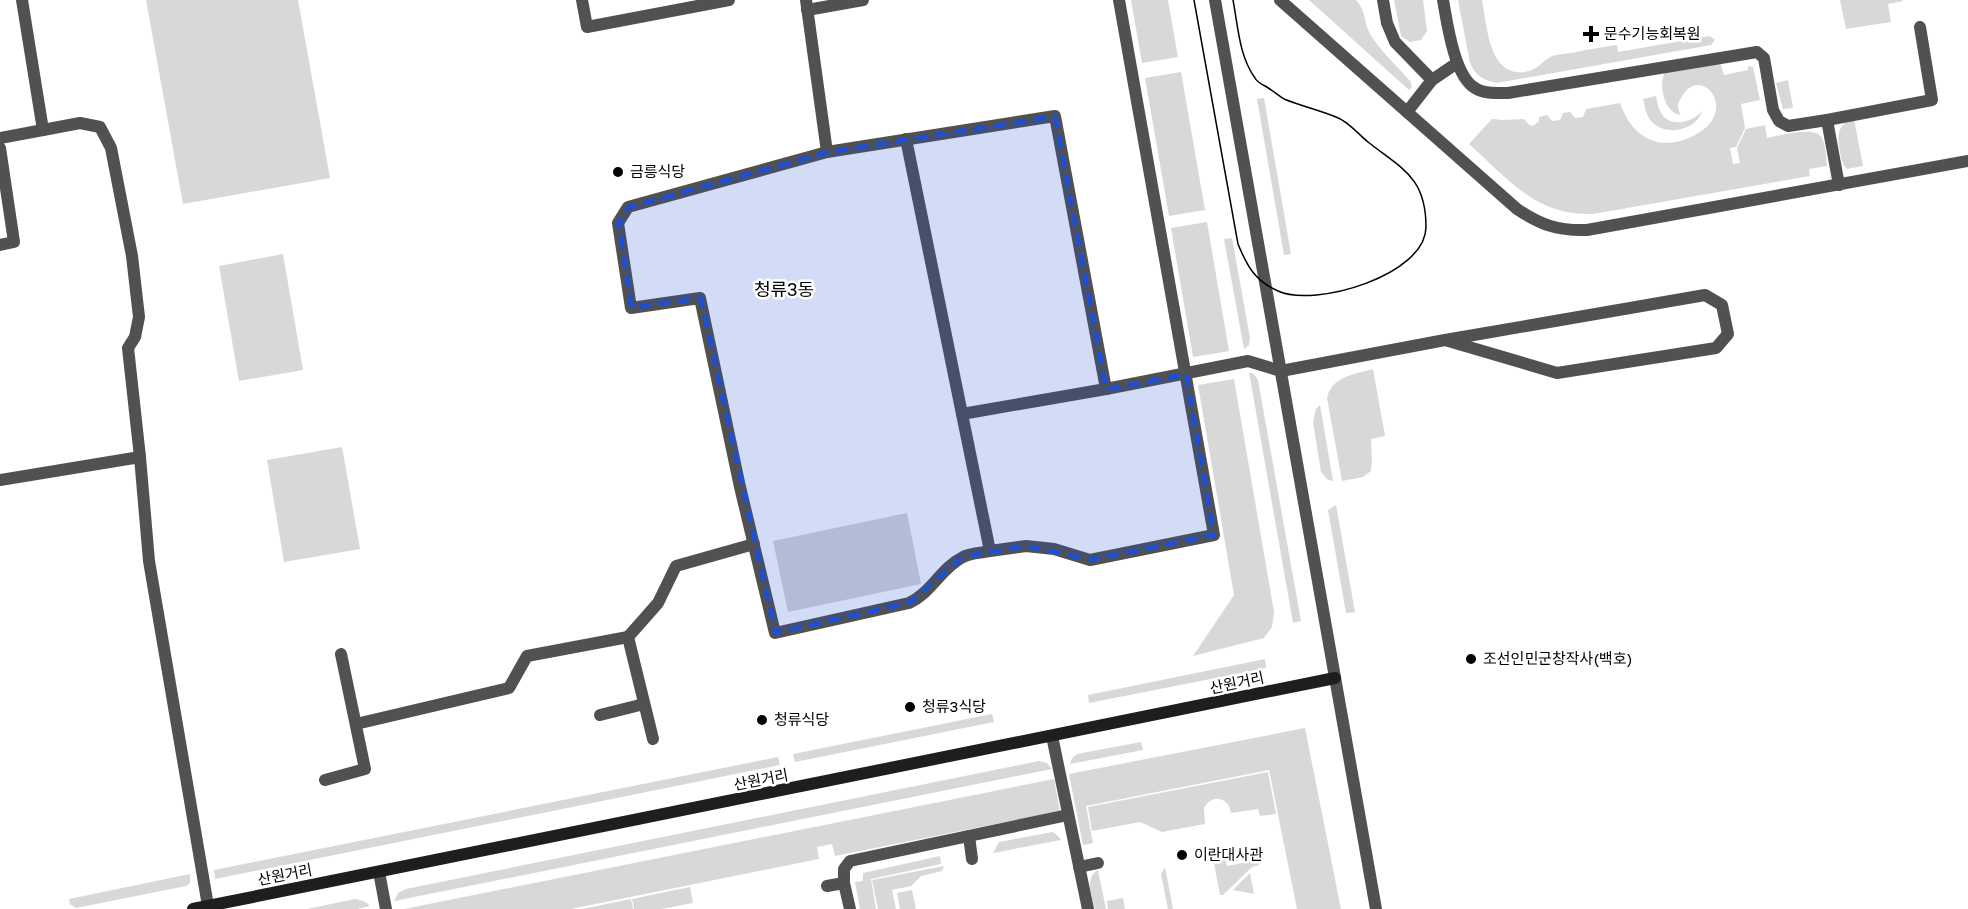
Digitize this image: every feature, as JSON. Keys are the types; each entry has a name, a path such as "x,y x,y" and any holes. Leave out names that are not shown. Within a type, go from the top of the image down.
{"main road":[{"name":"산원거리","path":"193,909 1335,678"}],"street":[{"path":"22,0 43,130"},
{"path":"582,0 587,27 729,0"},
{"path":"827,152 807,5 863,0"},
{"path":"1106,389 1055,116 827,152 628,207 618,223 631,308 700,298 775,633 909,603 925,594 950,566 963,556 1026,546 1054,549 1090,560 1214,535 1119,0"},
{"path":"1215,0 1376,909"},
{"path":"1280,0 1517,209 1533,219 1569,231 1587,230 1968,161"},
{"path":"1383,0 1387,23 1395,42 1432,80"},
{"path":"1443,0 1457,63 1474,88 1490,93 1508,93 1757,52 1764,58 1773,110 1779,121 1788,126 1932,100 1920,27"},
{"path":"1407,112 1432,80 1457,63"},
{"path":"1827,120 1839,185"},
{"path":"0,138 80,123 100,127 111,148 132,256 139,317 135,337 128,348 149,561 207,906"},
{"path":"906,139 990,551"},
{"path":"0,148 14,242 0,244"},
{"path":"962,414 1248,362 1281,371 1445,340 1705,295 1722,305 1728,334 1716,348 1557,373 1445,340"},
{"path":"0,480 140,457"},
{"path":"356,724 509,688 527,656 628,637 658,603 676,566 754,544"},
{"path":"628,637 653,739"},
{"path":"325,780 365,769 341,654"},
{"path":"600,715 644,704"},
{"path":"1052,736 1088,909"},
{"path":"850,909 844,883 844,868 850,861 1068,815"},
{"path":"969,836 972,859"},
{"path":"1079,867 1098,863"},
{"path":"379,872 386,909"},
{"path":"827,886 844,883"}],"highlighted area":[{"path":"1055,116 1106,389 1186,374 1214,535 1090,560 1026,546 963,557 909,603 775,633 700,298 631,308 618,223 628,207 827,152"}],"shaded area":[{"path":"146,0 298,0 330,178 183,204"},
{"path":"1131,0 1168,0 1178,57 1142,63"},
{"path":"1309,0 1356,0 1362,8 1368,30 1374,41 1410,81 1412,87 1409,90"},
{"path":"1394,0 1423,0 1427,31 1421,40 1410,42 1401,36"},
{"path":"1458,0 1482,0 1492,49 1505,68 1516,72 1533,70 1554,55 1617,45 1618,52 1710,36 1715,40 1711,45 1497,83 1480,77 1470,63"},
{"path":"1840,0 1903,1 1888,4 1891,22 1846,29"},
{"path":"1720,63 1724,75 1748,70 1748,66 1753,67 1760,100 1741,104 1745,128 1736,147 1730,148 1733,164 1740,163 1737,148 1746,129 1765,125 1767,138 1805,132 1818,134 1824,145 1827,166 1809,169 1810,176 1593,214 1573,213 1555,209 1524,193 1469,144 1492,119 1524,119 1533,126 1539,121 1539,117 1547,115 1552,121 1560,120 1563,113 1570,112 1575,118 1583,117 1586,109 1620,103 1632,125 1648,139 1669,143 1680,141 1693,136 1707,126 1715,115 1716,104 1713,94 1707,88 1698,85 1689,88 1680,100 1678,106 1681,115 1675,113 1670,109 1664,97 1662,83 1665,72"},
{"path":"1181,72 1205,210 1169,216 1145,78"},
{"path":"1788,80 1793,108 1783,109 1776,83"},
{"path":"1656,96 1664,117 1675,122 1692,119 1702,111 1699,118 1687,127 1680,130 1664,129 1651,121 1645,108 1643,99"},
{"path":"1264,98 1291,254 1284,255 1257,99"},
{"path":"1854,119 1863,166 1847,169 1841,158 1839,136 1841,127"},
{"path":"1207,222 1229,351 1193,357 1171,228"},
{"path":"1232,238 1250,338 1249,345 1244,349 1224,239"},
{"path":"283,254 303,370 239,381 219,266"},
{"path":"1373,369 1385,436 1371,439 1371,471 1363,477 1342,481 1327,398 1333,385 1339,381"},
{"path":"1249,372 1254,374 1258,380 1301,621 1293,623"},
{"path":"1234,379 1274,612 1272,627 1264,638 1193,656 1234,595 1198,385"},
{"path":"1320,405 1333,481 1328,480 1321,472 1313,422 1316,409"},
{"path":"342,447 360,549 284,562 267,460"},
{"path":"1336,505 1355,612 1346,613 1328,510"},
{"path":"907,513 921,584 788,612 773,541"},
{"path":"1265,659 1266,668 1089,703 1088,695"},
{"path":"992,714 994,722 795,762 793,754"},
{"path":"1305,728 1341,909 1297,909 1269,770 1086,806 1093,843 1083,845 1069,774"},
{"path":"1141,742 1143,750 1070,764 1072,758 1077,754"},
{"path":"778,757 780,765 215,879 214,870"},
{"path":"1039,761 1047,763 1052,769 394,901 398,893 406,889"},
{"path":"1268,772 1276,814 1260,816 1258,809 1231,813 1224,800 1216,799 1207,803 1204,808 1205,824 1162,832 1140,822 1092,831 1088,807"},
{"path":"1054,779 1060,811 835,856 832,844 817,847 819,859 571,909 404,909"},
{"path":"1053,832 1061,840 993,853 999,842"},
{"path":"1224,851 1227,866 1258,860 1259,865 1252,867 1223,895 1220,895 1212,853"},
{"path":"940,856 941,864 871,879 876,909 860,909 855,882 863,881 863,873"},
{"path":"944,866 942,871 921,876 911,886 892,890 896,909 878,909 872,880"},
{"path":"1165,867 1173,909 1168,909 1161,874"},
{"path":"1098,870 1106,909 1095,909 1091,893 1091,878"},
{"path":"1250,873 1254,894 1233,890"},
{"path":"190,874 190,883 186,886 76,908 70,904 69,899"},
{"path":"690,887 693,903 661,909 634,909 632,899"},
{"path":"912,890 916,909 900,909 897,893"},
{"path":"1123,898 1125,909 1108,909 1107,901"},
{"path":"355,899 364,901 370,906 357,909 307,909"},
{"path":"631,899 633,909 582,909"}],"tram line":[{"path":"1194,0 1238,244 1253,272 1270,287 1295,295 1317,295 1341,291 1389,273 1408,260 1421,244 1426,227 1425,210 1417,185 1410,176 1345,121 1284,99 1257,81 1242,51 1233,0"}],"place":[{"name":"문수기능회복원","path":"1591,34"},
{"name":"금릉식당","path":"618,172"},
{"name":"조선인민군창작사(백호)","path":"1471,659"},
{"name":"청류3식당","path":"910,707"},
{"name":"청류식당","path":"762,720"},
{"name":"이란대사관","path":"1182,855"}],"district":[{"name":"청류3동","path":"784,290"}]}
